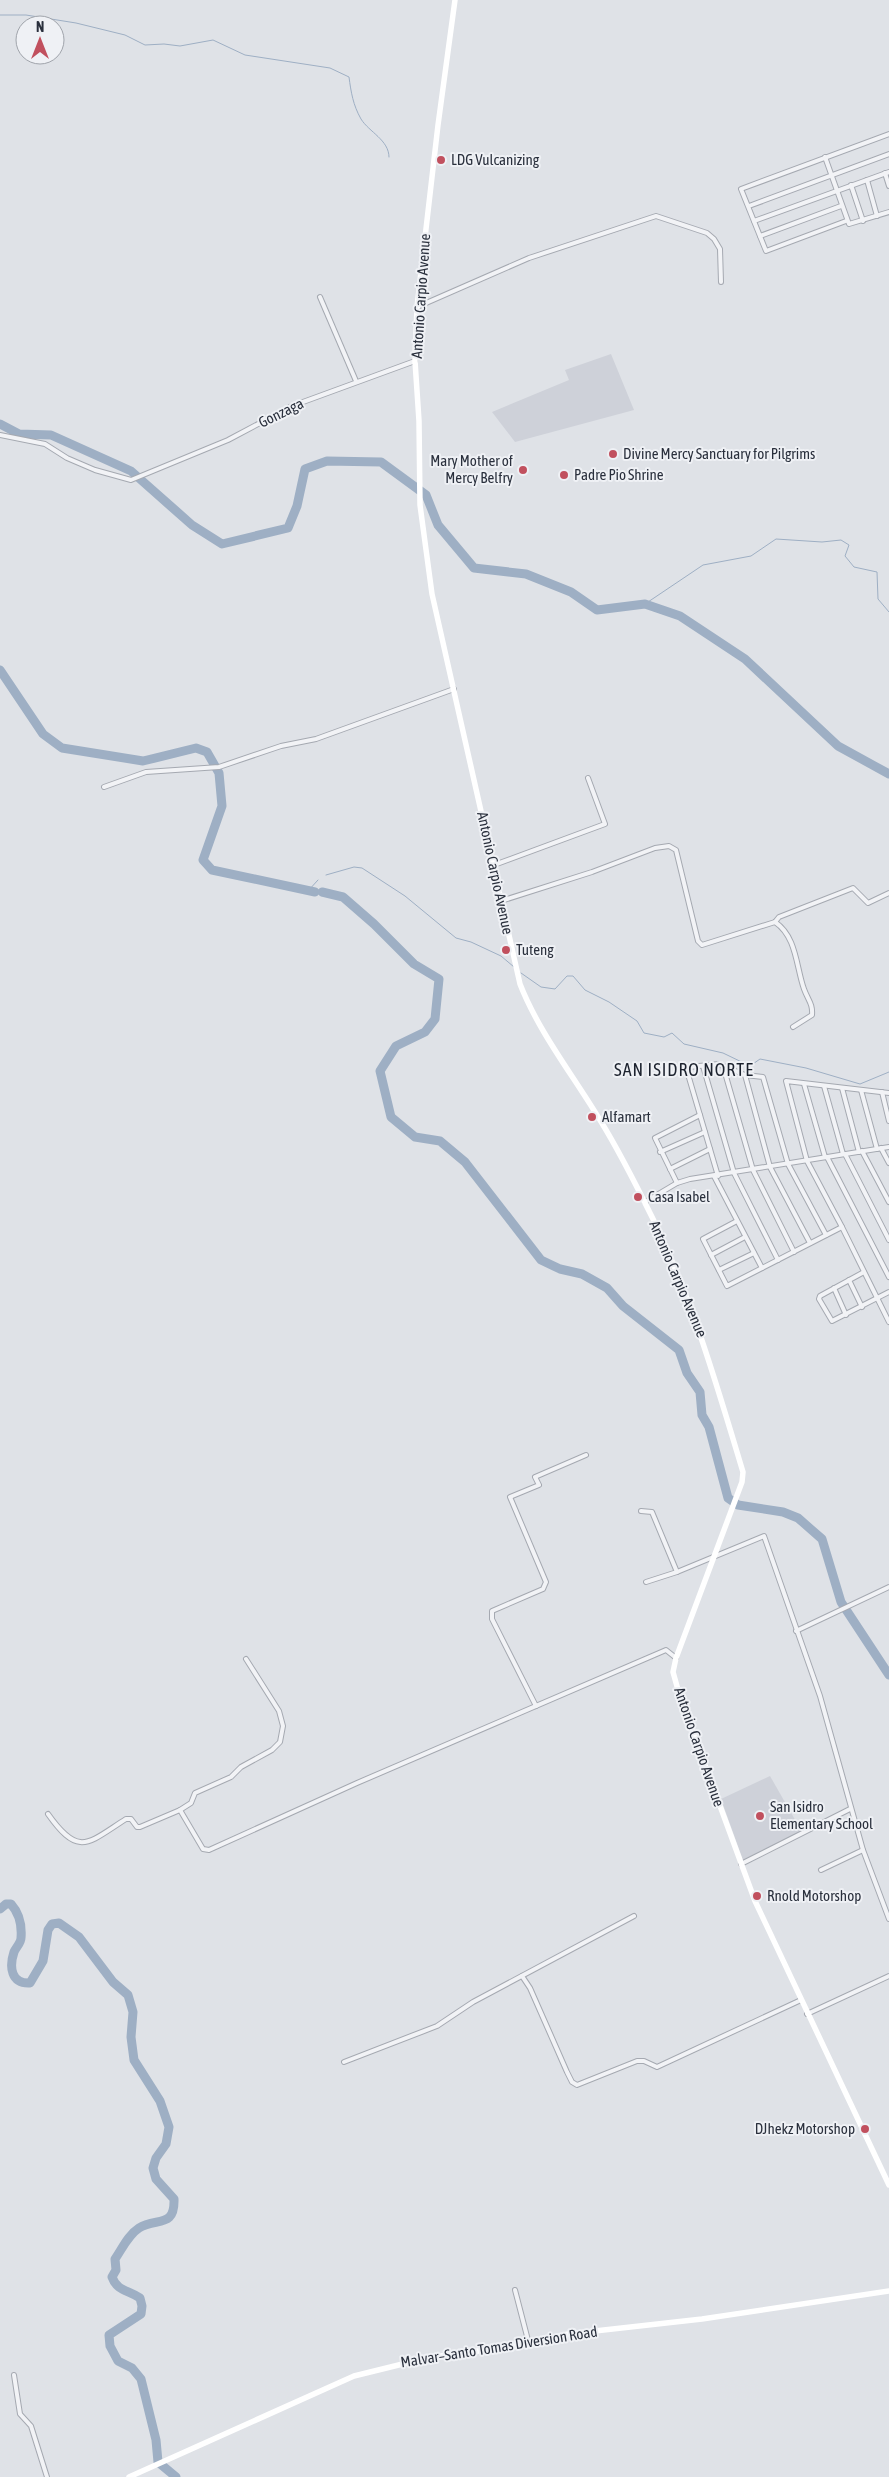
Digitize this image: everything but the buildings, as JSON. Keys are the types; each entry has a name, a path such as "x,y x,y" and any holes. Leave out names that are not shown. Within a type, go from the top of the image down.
{"street":[{"name":"Antonio Carpio Avenue","path":"455,0 438,125 417,307 415,361 421,479 420,505 432,594 520,984 530,1010 596,1114 645,1202 681,1280 701,1330 743,1472 742,1482 676,1658 674,1672 680,1697 755,1901 889,2185"},
{"path":"889,134 741,189 766,250 846,222 849,224 862,221 889,212"},
{"path":"748,206 830,174 889,154"},
{"path":"825,157 846,222"},
{"path":"754,221 887,172 889,186"},
{"path":"867,180 877,216"},
{"path":"851,185 862,221"},
{"path":"760,236 841,206"},
{"path":"417,307 529,258 656,216 707,233 714,239 720,249 721,282"},
{"path":"320,296 356,381"},
{"name":"Gonzaga","path":"0,435 45,444 66,458 110,476 123,480 135,479 228,440 274,414 356,381 415,361"},
{"path":"104,787 146,772 219,767 281,746 316,739 454,689"},
{"path":"494,865 605,824 588,778"},
{"path":"500,901 592,872 655,848 669,846 676,850 698,940 702,945 775,922 779,917 853,888 868,904 889,893"},
{"path":"775,922 784,928 794,948 804,990 813,1006 812,1015 793,1027"},
{"path":"703,1066 734,1173 778,1260"},
{"path":"723,1066 753,1170 794,1252"},
{"path":"762,1268 716,1176 687,1071 690,1067 723,1066 746,1075 764,1078 788,1164 826,1235"},
{"path":"746,1075 770,1167 810,1243"},
{"path":"888,1318 807,1160 785,1082 787,1080 804,1084 889,1093"},
{"path":"804,1084 826,1157 889,1277"},
{"path":"824,1086 844,1154 889,1240"},
{"path":"842,1088 861,1151 889,1202"},
{"path":"861,1090 879,1148 889,1163"},
{"path":"882,1092 889,1121"},
{"path":"677,1183 654,1141 657,1135 700,1115"},
{"path":"660,1152 705,1132"},
{"path":"645,1202 677,1183 690,1179 889,1147"},
{"path":"670,1169 710,1149"},
{"path":"737,1221 702,1239 727,1286 842,1227"},
{"path":"711,1254 745,1237"},
{"path":"719,1270 754,1253"},
{"path":"864,1272 820,1296 819,1299 832,1321 889,1292"},
{"path":"849,1280 862,1307"},
{"path":"834,1288 846,1314"},
{"path":"536,1706 492,1619 492,1611 543,1589 546,1582 510,1497 539,1485 536,1477 586,1455"},
{"path":"641,1511 652,1512 678,1572"},
{"path":"646,1582 678,1572 764,1536 820,1696 850,1809 889,1919"},
{"path":"796,1631 889,1587"},
{"path":"180,1810 203,1848 209,1850 666,1650 676,1658"},
{"path":"48,1814 62,1834 82,1842 90,1842 126,1818 131,1818 137,1827 140,1827 180,1810 189,1805 195,1793 231,1777 242,1767 272,1750 280,1742 283,1726 279,1711 246,1659"},
{"path":"741,1864 850,1809"},
{"path":"821,1870 863,1850"},
{"path":"344,2062 437,2026 473,2002 634,1916"},
{"path":"522,1976 530,1988 572,2082 577,2085 637,2061 644,2061 657,2068 801,2000"},
{"path":"807,2014 889,1976"},
{"path":"515,2290 529,2344"},
{"name":"Malvar–Santo Tomas Diversion Road","path":"129,2477 354,2376 427,2358 529,2344 568,2334 702,2319 889,2291"},
{"path":"14,2375 20,2414 31,2426 47,2477"}],"shaded area":[{"path":"611,354 634,410 515,442 492,412 569,380 565,370"},
{"name":"San Isidro Elementary School","path":"770,1776 802,1832 743,1860 721,1799"}],"waterway":[{"path":"0,15 26,15 76,23 125,35 145,45 164,44 180,46 213,40 245,55 330,68 349,77 358,114 386,146 389,157"},
{"path":"0,424 19,434 51,435 131,471 192,525 222,544 288,528 297,506 305,469 327,461 381,462 426,495 438,525 474,568 526,574 571,592 597,610 645,604 680,616 745,659 838,746 889,774"},
{"path":"645,604 703,565 751,556 776,539 822,542 841,540 849,545 845,556 854,567 877,572 878,599 889,612"},
{"path":"0,670 43,734 62,748 143,761 196,748 207,752 219,773 222,806 203,860 212,870 315,892"},
{"path":"326,875 354,867 362,868 405,896 456,938 471,942 501,956 514,967"},
{"path":"308,891 318,880"},
{"path":"322,892 343,897 374,924 414,964 439,979 435,1019 425,1032 396,1046 380,1071 391,1117 415,1137 440,1141 465,1162 541,1260 560,1269 582,1274 607,1288 623,1306 679,1350 687,1373 700,1392 702,1415 709,1427 728,1498 738,1505 783,1512 798,1518 822,1539 841,1602 889,1675"},
{"path":"521,973 541,987 555,989 567,976 573,976 585,990 609,1002 637,1021 644,1033 664,1037 672,1033 684,1044 723,1053 750,1066 760,1059 806,1068 860,1084 889,1072"},
{"path":"0,1909 6,1904 11,1904 19,1920 21,1940 14,1952 12,1963 13,1974 19,1981 30,1983 43,1961 48,1930 52,1924 59,1923 79,1937 113,1982 128,1995 133,2012 131,2037 134,2060 160,2101 169,2127 166,2144 156,2158 153,2168 156,2179 174,2199 171,2215 163,2221 145,2225 135,2231 128,2238 115,2259 116,2270 112,2277 114,2282 120,2288 140,2298 142,2306 141,2314 109,2335 110,2346 118,2361 132,2368 141,2379 156,2440 158,2462 176,2477"}],"place":[{"name":"LDG Vulcanizing","path":"441,160"},
{"name":"Divine Mercy Sanctuary for Pilgrims","path":"613,454"},
{"name":"Mary Mother of Mercy Belfry","path":"523,470"},
{"name":"Padre Pio Shrine","path":"564,475"},
{"name":"Tuteng","path":"506,950"},
{"name":"Alfamart","path":"592,1117"},
{"name":"Casa Isabel","path":"638,1197"},
{"name":"San Isidro Elementary School","path":"760,1816"},
{"name":"Rnold Motorshop","path":"757,1896"},
{"name":"DJhekz Motorshop","path":"865,2129"}],"district":[{"name":"SAN ISIDRO NORTE","path":"684,1070"}]}
